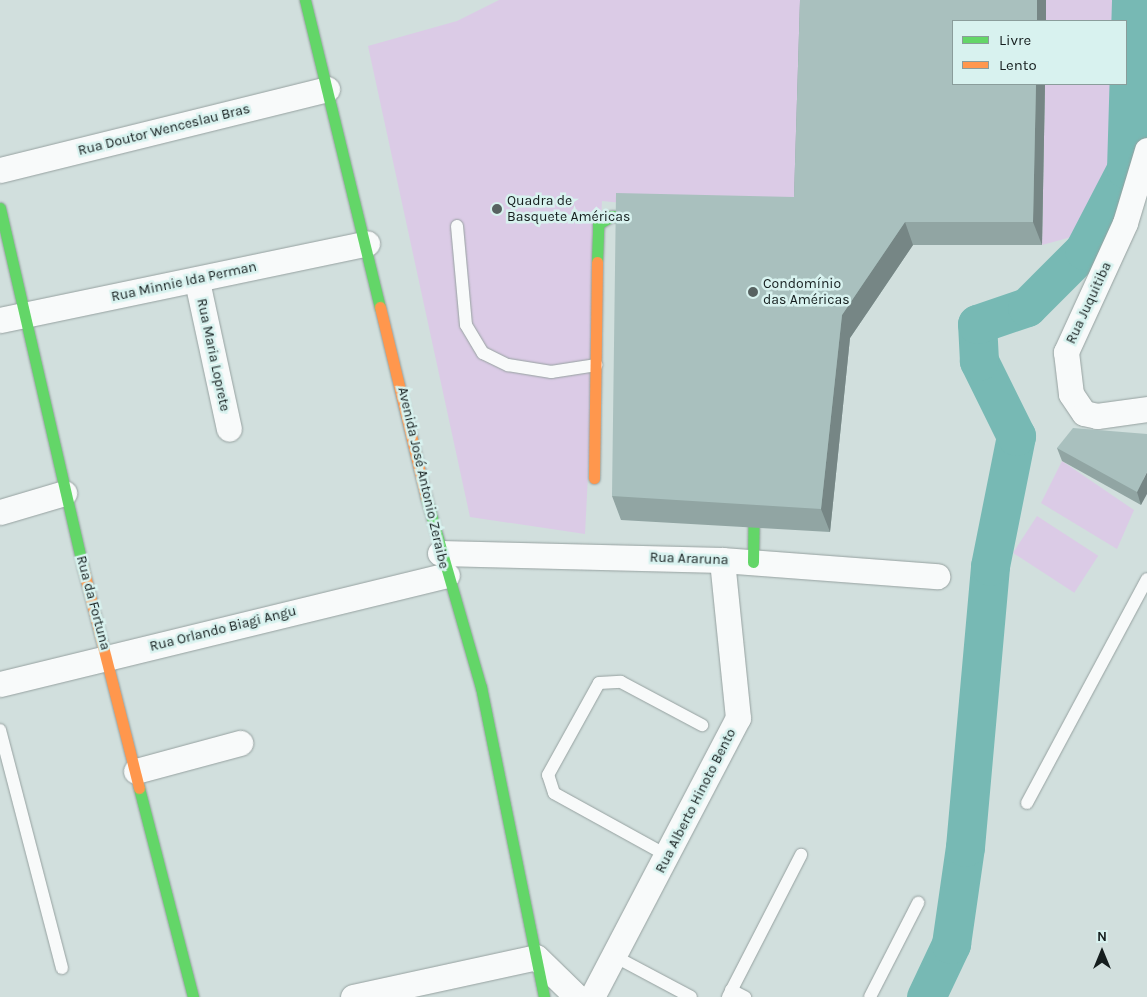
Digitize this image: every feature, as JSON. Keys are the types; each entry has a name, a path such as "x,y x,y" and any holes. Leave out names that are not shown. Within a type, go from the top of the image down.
{"street":[{"name":"Avenida José Antonio Zeraibe","path":"305,0 367,243 443,564 481,687 544,997"},
{"name":"Rua Doutor Wenceslau Bras","path":"0,170 328,89"},
{"name":"Rua Juquitiba","path":"1147,150 1121,232 1066,352 1071,394 1084,413 1097,416 1147,409"},
{"name":"Rua da Fortuna","path":"0,208 64,493 108,658 193,997"},
{"path":"594,478 598,224 612,216 671,220"},
{"name":"Rua Minnie Ida Perman","path":"0,320 197,281 367,243"},
{"name":"Rua Maria Loprete","path":"197,281 229,429"},
{"path":"753,562 754,477"},
{"path":"0,512 64,493"},
{"name":"Rua Araruna","path":"443,564 722,560 937,576"},
{"name":"Rua Alberto Hinoto Bento","path":"592,997 668,856 738,718 722,560"},
{"name":"Rua Orlando Biagi Angu","path":"0,684 108,658 443,564"},
{"path":"136,771 240,743"},
{"path":"353,997 536,957 578,997"}],"lane":[{"path":"457,226 466,325 483,353 508,365 551,372 596,365"},
{"path":"1027,803 1147,579"},
{"path":"668,856 554,792 548,775 599,682 621,682 702,725"},
{"path":"0,730 62,968"},
{"path":"745,997 730,994 802,855"},
{"path":"870,997 918,902"},
{"path":"614,956 691,997"}],"shaded area":[{"path":"499,0 810,0 802,220 602,201 585,534 470,517 368,46 457,21"},
{"path":"1046,0 1147,0 1147,74 1123,223 1042,245 1045,85 1127,85 1127,20 1046,20"},
{"path":"1062,461 1134,510 1117,549 1041,503"},
{"path":"1037,516 1098,556 1074,593 1013,553"}],"building":[{"name":"Condomínio das Américas","path":"800,0 1037,0 1037,20 952,20 952,85 1036,85 1033,222 905,222 842,315 821,509 612,496 616,193 794,197"},
{"path":"1073,428 1147,434 1147,472 1137,492 1057,448"}],"waterway":[{"path":"926,997 951,944 965,847 990,566 1016,436 979,361 977,324 1027,307 1084,250 1126,169 1131,0"}],"traffic: fast":[{"path":"305,0 380,307"},
{"path":"0,208 83,568"},
{"path":"597,262 598,224 612,216 654,219"},
{"path":"753,562 754,491"},
{"path":"426,497 481,687 544,997"},
{"path":"139,788 193,997"}],"traffic: slow":[{"path":"594,478 597,262"},
{"path":"380,307 426,497"},
{"path":"83,568 139,788"}],"place":[{"name":"Quadra de Basquete Américas","path":"497,209"},
{"name":"Condomínio das Américas","path":"753,292"}]}
